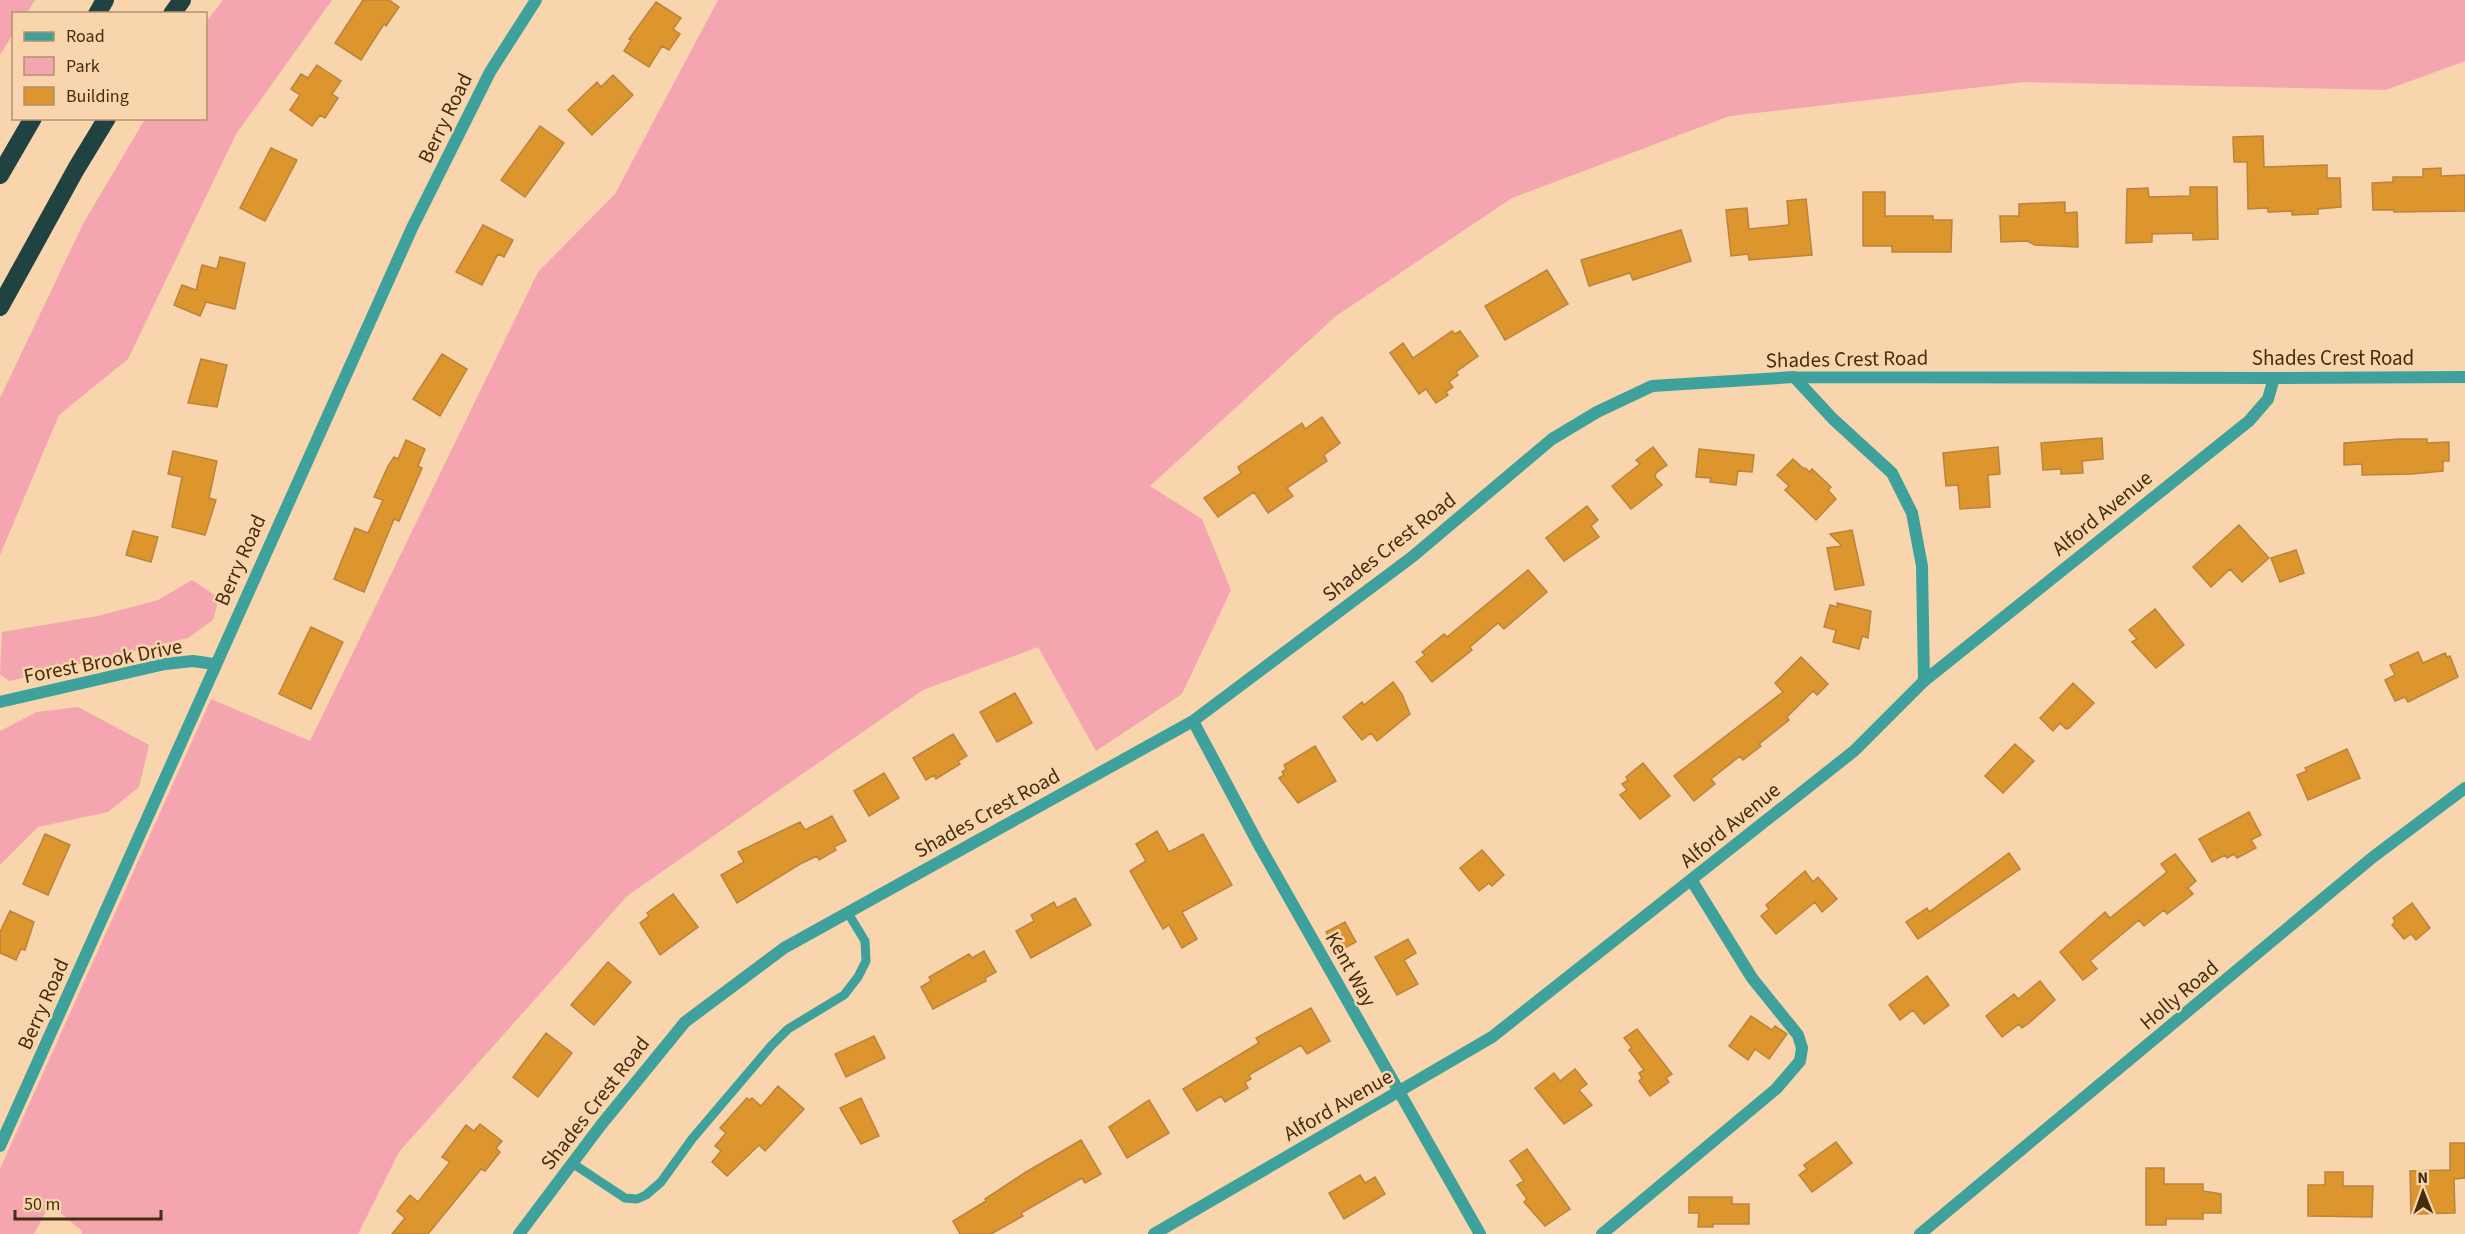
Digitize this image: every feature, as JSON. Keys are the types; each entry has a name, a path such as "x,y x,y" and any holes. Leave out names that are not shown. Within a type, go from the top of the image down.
{"highway":[{"path":"0,175 32,120"},
{"path":"0,307 106,120"}],"street":[{"name":"Berry Road","path":"0,1146 154,805 214,664 412,228 490,72 536,0"},
{"name":"Shades Crest Road","path":"519,1234 572,1163 685,1022 784,948 1193,721 1412,557 1552,439 1597,412 1652,387 1794,377 2465,377"},
{"path":"1794,377 1833,419 1892,473 1912,513 1922,566 1924,681"},
{"name":"Alford Avenue","path":"1154,1234 1492,1037 1854,751 1924,681 2249,421 2268,399 2274,378"},
{"name":"Forest Brook Drive","path":"0,702 165,664 193,661 214,664"},
{"name":"Kent Way","path":"1193,721 1259,845 1480,1234"},
{"name":"Holly Road","path":"1920,1234 1986,1176 2128,1064 2373,856 2465,788"},
{"path":"1602,1234 1776,1089 1800,1060 1802,1048 1798,1035 1752,978 1692,881"}],"lane":[{"path":"572,1163 625,1198 637,1199 646,1195 661,1182 692,1139 771,1046 788,1029 844,995 858,977 866,961 865,941 848,912"}],"green space":[{"path":"0,0 35,0 28,12 12,12 12,36 0,55"},
{"path":"223,0 332,0 236,134 128,359 59,415 0,555 0,398 83,224 144,120 207,120 207,21"},
{"path":"718,0 2465,0 2465,61 2386,90 2024,82 1730,116 1512,198 1336,316 1150,486 1202,519 1231,590 1182,694 1096,751 1038,647 923,690 627,896 399,1152 358,1234 82,1234 82,1231 50,1204 34,1234 0,1234 0,1169 211,699 310,741 538,272 615,194"},
{"path":"192,580 219,598 213,620 188,638 9,681 0,674 2,632 98,616 158,600"},
{"path":"78,707 149,745 139,787 108,812 38,827 0,865 0,731 37,712"}],"building":[{"path":"363,0 389,0 399,7 386,26 384,24 361,60 335,43"},
{"path":"656,2 681,18 673,29 680,34 669,50 662,46 649,67 624,51 631,40 629,39"},
{"path":"317,65 341,81 332,94 338,98 325,118 320,115 312,126 290,110 300,95 291,89 301,74 308,78"},
{"path":"613,75 633,95 592,135 568,110 597,82 601,87"},
{"path":"540,126 564,143 525,197 501,180"},
{"path":"2263,136 2264,167 2327,165 2327,178 2340,178 2341,207 2318,209 2318,214 2292,215 2292,211 2268,212 2268,208 2248,209 2247,162 2234,162 2233,137"},
{"path":"271,148 297,160 265,221 240,208"},
{"path":"2441,168 2441,176 2465,175 2465,211 2373,210 2372,183 2393,182 2393,177 2423,177 2423,169"},
{"path":"2190,187 2217,187 2218,239 2193,240 2193,233 2152,234 2152,242 2126,243 2127,189 2148,188 2149,197 2190,196"},
{"path":"1863,192 1885,192 1885,216 1933,216 1933,220 1952,220 1951,252 1892,252 1892,246 1863,246"},
{"path":"1806,199 1812,255 1749,260 1748,254 1731,256 1726,210 1747,208 1749,229 1789,225 1787,201"},
{"path":"2065,202 2065,213 2077,212 2078,247 2035,245 2027,241 2001,242 2000,216 2019,216 2019,204"},
{"path":"483,225 513,240 504,257 498,254 482,285 456,272"},
{"path":"1681,230 1691,261 1633,280 1630,273 1589,286 1581,260"},
{"path":"220,257 245,263 235,309 206,302 200,316 174,305 182,285 196,290 202,265 217,269"},
{"path":"1547,270 1568,304 1505,340 1485,306"},
{"path":"1452,331 1455,334 1460,331 1478,356 1456,372 1458,375 1449,382 1453,387 1446,392 1448,395 1436,403 1426,389 1419,394 1390,353 1403,343 1413,358"},
{"path":"442,354 467,369 440,416 413,399"},
{"path":"201,359 227,365 217,407 188,403"},
{"path":"1322,417 1340,443 1324,455 1327,461 1287,488 1293,496 1268,513 1254,492 1218,517 1204,498 1241,473 1238,467 1302,423 1305,429"},
{"path":"2102,438 2103,459 2082,461 2083,473 2061,474 2061,469 2043,470 2041,443"},
{"path":"2427,439 2427,443 2449,442 2449,461 2443,461 2443,471 2412,474 2362,475 2362,464 2344,465 2344,443"},
{"path":"406,440 425,449 418,466 422,468 399,521 394,519 364,592 334,579 355,528 368,533 383,500 374,497 388,466 394,457 398,459"},
{"path":"1653,447 1667,465 1656,473 1655,477 1662,485 1631,509 1612,486 1640,464 1636,460"},
{"path":"1998,447 2000,474 1988,475 1990,507 1960,509 1958,485 1946,486 1943,453"},
{"path":"1699,449 1754,455 1752,472 1738,471 1736,485 1710,482 1711,478 1696,477"},
{"path":"173,451 217,461 209,498 216,500 205,535 172,527 182,477 168,474"},
{"path":"1793,459 1804,469 1810,472 1812,469 1831,487 1828,490 1836,499 1816,520 1785,490 1789,486 1777,475"},
{"path":"1587,506 1598,520 1591,526 1599,537 1564,561 1546,538"},
{"path":"2239,525 2269,558 2242,582 2230,569 2211,587 2193,567"},
{"path":"1852,530 1864,585 1835,590 1827,548 1842,546 1830,534"},
{"path":"133,531 158,537 151,562 126,555"},
{"path":"2296,550 2304,573 2280,582 2271,558"},
{"path":"1528,570 1547,592 1504,629 1498,623 1470,647 1472,650 1432,682 1416,662 1425,655 1422,652 1444,634 1447,637"},
{"path":"1837,603 1871,611 1868,638 1862,636 1859,649 1833,642 1836,630 1824,627 1830,605 1838,607"},
{"path":"2155,609 2184,645 2156,668 2132,642 2137,639 2129,630"},
{"path":"311,627 343,642 311,709 279,694"},
{"path":"2418,652 2423,663 2445,653 2447,657 2450,656 2458,677 2408,702 2405,697 2395,701 2385,680 2395,675 2390,665"},
{"path":"1801,657 1828,684 1817,695 1813,691 1787,717 1789,720 1759,744 1761,746 1743,760 1740,756 1711,779 1715,784 1694,801 1674,776 1783,692 1775,683"},
{"path":"1393,682 1402,694 1410,714 1377,741 1371,733 1362,740 1343,717 1362,702 1364,705"},
{"path":"2073,683 2094,703 2069,728 2066,729 2060,723 2053,731 2040,718"},
{"path":"1015,693 1032,723 997,742 980,712"},
{"path":"953,734 967,756 958,761 960,764 936,779 934,775 926,780 913,758"},
{"path":"2015,744 2034,761 2003,793 1985,776"},
{"path":"1315,746 1336,781 1298,803 1279,778 1284,775 1282,772 1286,769 1284,765"},
{"path":"2347,749 2360,778 2308,800 2297,775 2307,771 2305,768"},
{"path":"1643,763 1670,796 1640,819 1620,795 1627,790 1622,784 1628,780 1626,777"},
{"path":"884,773 899,798 869,816 854,791"},
{"path":"2249,812 2261,835 2251,840 2256,848 2237,858 2234,854 2227,858 2225,855 2212,862 2199,839"},
{"path":"832,816 846,841 834,847 836,850 819,860 817,856 800,864 737,903 721,875 744,862 738,852 800,822 805,830"},
{"path":"1157,831 1169,852 1203,834 1232,885 1182,912 1197,939 1182,948 1169,925 1163,929 1130,871 1146,861 1136,844"},
{"path":"45,834 70,845 48,895 23,884"},
{"path":"1482,850 1504,875 1492,886 1489,883 1479,891 1460,868"},
{"path":"2009,853 2020,869 1918,939 1906,922 1927,908 1929,912"},
{"path":"2175,854 2196,881 2188,888 2193,894 2167,914 2164,910 2144,926 2139,920 2090,961 2097,969 2083,980 2060,952 2105,912 2110,918 2167,872 2161,864"},
{"path":"1805,871 1813,882 1818,877 1837,899 1822,912 1815,902 1776,934 1761,916 1769,909 1766,905"},
{"path":"673,894 698,927 660,955 640,923 649,916 647,913"},
{"path":"1075,898 1091,925 1031,958 1016,931 1034,921 1031,915 1054,902 1057,908"},
{"path":"2412,903 2430,928 2416,940 2411,934 2404,939 2392,925 2395,922 2393,918"},
{"path":"10,911 34,922 25,950 21,949 16,960 0,953 0,932"},
{"path":"1345,922 1356,942 1337,952 1326,932"},
{"path":"1408,939 1416,953 1404,960 1418,984 1397,995 1375,957"},
{"path":"984,951 996,972 985,978 986,981 933,1009 921,987 931,981 929,977 969,954 972,958"},
{"path":"608,962 631,982 594,1025 571,1005"},
{"path":"1927,976 1949,1005 1924,1024 1913,1010 1900,1020 1889,1005"},
{"path":"2040,981 2055,1000 2022,1028 2019,1024 2002,1037 1986,1016 2014,994 2018,999"},
{"path":"1311,1008 1330,1041 1307,1054 1301,1045 1249,1075 1251,1079 1245,1082 1248,1088 1225,1102 1221,1096 1197,1111 1183,1089 1259,1043 1256,1038"},
{"path":"1751,1016 1772,1030 1775,1026 1787,1034 1769,1059 1755,1049 1748,1060 1729,1046"},
{"path":"1637,1029 1672,1074 1666,1078 1669,1082 1650,1096 1639,1081 1642,1078 1639,1073 1644,1070 1629,1050 1632,1048 1624,1038"},
{"path":"546,1033 572,1053 538,1097 513,1077"},
{"path":"874,1036 885,1058 846,1077 835,1054"},
{"path":"1575,1069 1587,1084 1579,1090 1592,1105 1564,1124 1535,1088 1554,1073 1560,1081"},
{"path":"778,1086 804,1109 765,1151 759,1145 727,1176 712,1162 721,1151 715,1146 726,1133 720,1128 747,1098 750,1100 752,1098 761,1106"},
{"path":"861,1098 879,1136 861,1144 840,1108"},
{"path":"1149,1100 1169,1133 1127,1158 1109,1127"},
{"path":"480,1124 502,1141 496,1148 500,1152 485,1171 481,1169 428,1234 392,1234 405,1218 397,1211 410,1195 418,1202 450,1162 442,1157 466,1125 474,1131"},
{"path":"1081,1140 1101,1174 1085,1183 1082,1178 1021,1213 1023,1216 991,1234 960,1234 953,1221 1026,1172"},
{"path":"1836,1142 1852,1163 1812,1192 1799,1175 1807,1169 1804,1165"},
{"path":"2450,1143 2465,1143 2465,1178 2454,1179 2455,1213 2411,1214 2410,1171 2450,1170"},
{"path":"1527,1149 1570,1209 1545,1226 1524,1202 1527,1199 1517,1185 1524,1181 1510,1161"},
{"path":"2146,1168 2164,1168 2164,1184 2203,1184 2203,1191 2221,1194 2221,1213 2203,1213 2203,1219 2166,1219 2166,1225 2146,1225"},
{"path":"2325,1172 2343,1172 2343,1186 2373,1186 2372,1217 2308,1216 2308,1185 2325,1185"},
{"path":"1360,1175 1365,1183 1375,1177 1385,1194 1344,1219 1329,1193"},
{"path":"1689,1197 1732,1197 1732,1204 1749,1204 1749,1224 1713,1224 1713,1227 1698,1227 1699,1213 1689,1213"}]}
